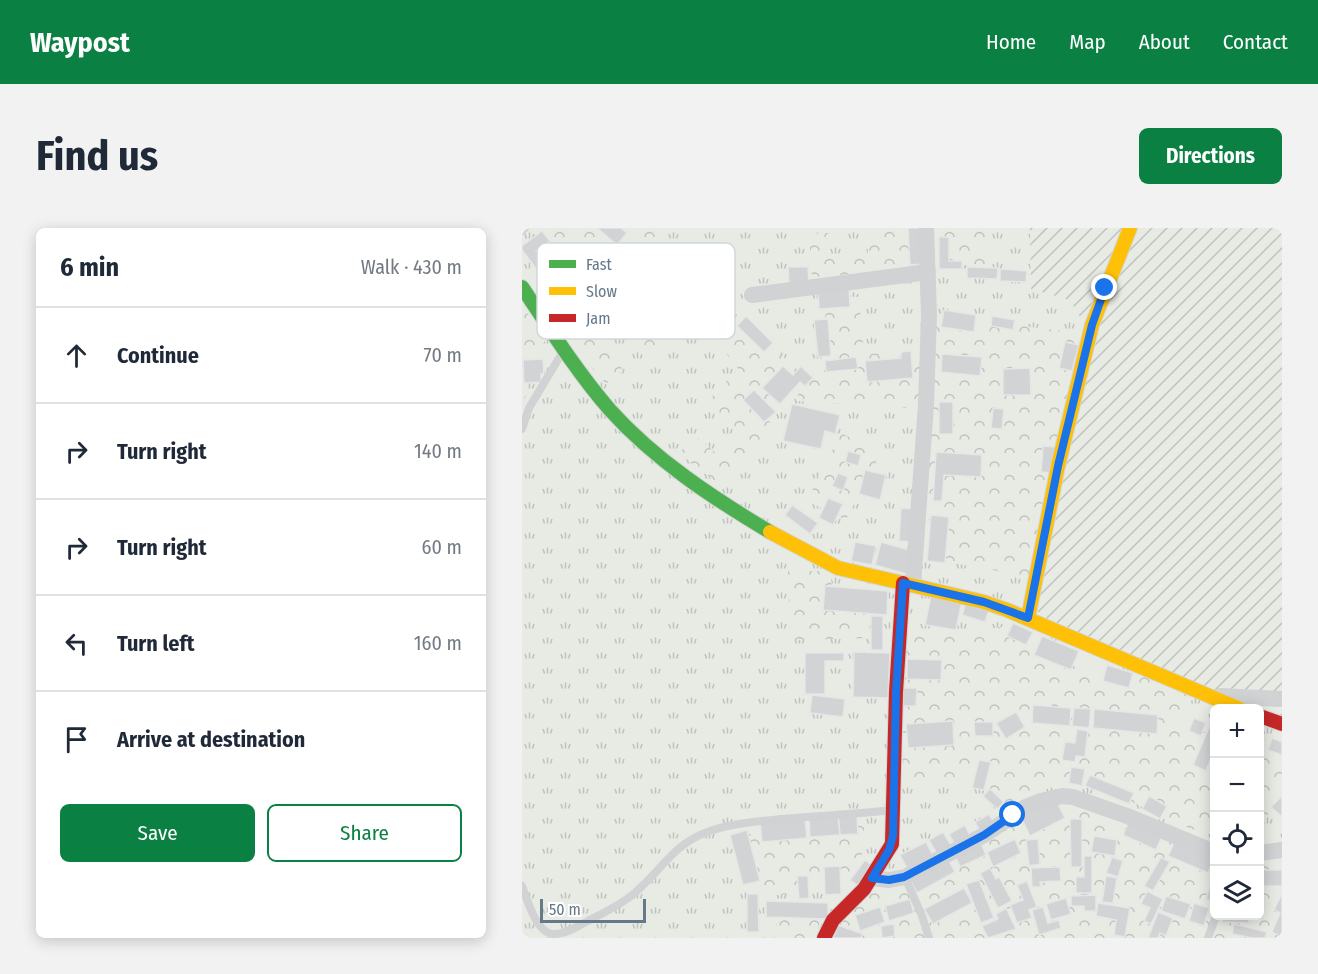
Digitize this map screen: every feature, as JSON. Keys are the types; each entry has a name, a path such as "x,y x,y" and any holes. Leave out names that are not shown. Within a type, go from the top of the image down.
{"street":[{"path":"824,938 833,920 872,878 892,843 896,692 908,584 916,555 926,405 928,272 926,228"},
{"path":"1028,618 1058,466 1092,325 1130,228"},
{"path":"752,294 928,272"},
{"path":"522,287 537,310"},
{"path":"557,339 611,411 677,472 758,525 817,559 838,568 984,602 1028,618 1230,704"},
{"path":"1209,695 1282,699"},
{"path":"1264,717 1282,724"},
{"path":"872,878 889,880 904,877 984,835 1026,807 1062,796 1073,797 1127,816 1210,850"},
{"path":"1264,852 1282,850"}],"lane":[{"path":"522,429 530,408 564,350"},
{"path":"522,886 535,917 544,931 551,934 561,933 615,908 639,889 674,853 693,838 715,830 760,821 894,810"},
{"path":"904,877 922,916 929,938"},
{"path":"1208,938 1214,920"}],"green space":[{"path":"522,228 1151,228 1282,666 1282,847 1264,849 1264,704 1210,704 1210,851 819,938 522,938"},
{"path":"542,228 659,228 663,231 650,243 537,243 537,284 531,271 529,244"},
{"path":"866,228 912,228 916,270 812,277 809,234 829,233 830,254 868,253"},
{"path":"943,228 986,228 987,264 945,266"},
{"path":"1030,228 1282,228 1282,700 1221,701 1046,628 1033,601 1090,334 1070,300 1031,289"},
{"path":"823,296 859,297 864,355 921,347 922,409 797,401 802,376 762,414 775,427 719,484 679,453 695,436 717,454 735,433 709,400 738,369 716,339 735,339 735,313 802,374 806,359 831,362"},
{"path":"522,304 537,327 537,339 545,340 532,369 522,411"},
{"path":"930,315 1090,334 1037,578 919,557"},
{"path":"567,339 601,339 623,370 606,384"},
{"path":"632,339 678,339 647,361"},
{"path":"841,433 880,453 846,520 807,501"},
{"path":"788,571 831,571 832,599 875,598 876,638 790,640"},
{"path":"1000,627 1053,654 1115,677 1144,677 1195,693 1180,726 1210,734 1210,832 1194,830 1173,822 1108,790 1086,783 1066,780 1048,784 1004,811 979,785 904,783 900,628 957,636"},
{"path":"1264,751 1282,753 1282,780 1264,824"},
{"path":"1051,790 1070,793 1210,848 1210,920 1264,920 1264,849 1282,847 1282,938 819,938 878,876 896,878"},
{"path":"865,822 860,874 835,890 752,897 740,837"},
{"path":"780,908 823,914 814,938 774,938"}],"building":[{"path":"597,228 621,228 627,233 619,243 615,243"},
{"path":"908,228 921,228 923,264 910,265"},
{"path":"542,231 550,241 537,243 537,270 522,250 522,246"},
{"path":"939,237 949,237 949,261 962,261 962,269 939,269"},
{"path":"788,267 808,267 809,283 789,284"},
{"path":"967,267 998,268 997,279 967,278"},
{"path":"1000,269 1027,271 1026,282 1000,281"},
{"path":"849,287 850,307 819,309 818,289"},
{"path":"944,310 976,315 974,332 941,327"},
{"path":"746,316 773,343 764,352 737,326"},
{"path":"992,316 1015,320 1013,330 991,326"},
{"path":"828,319 831,356 818,357 814,320"},
{"path":"1065,342 1079,345 1072,371 1059,368"},
{"path":"911,351 913,378 867,382 865,361 901,358 901,352"},
{"path":"942,354 982,357 980,376 941,372"},
{"path":"856,357 858,369 826,372 825,361"},
{"path":"543,359 544,373 541,374 541,382 524,383 523,360"},
{"path":"783,366 793,375 801,366 813,378 805,386 800,382 780,404 762,388"},
{"path":"1030,368 1031,395 1003,395 1003,369"},
{"path":"754,390 776,412 764,422 743,400"},
{"path":"939,402 953,402 953,434 939,434"},
{"path":"792,404 840,415 835,434 825,431 821,449 783,441"},
{"path":"993,408 1004,409 1002,429 991,428"},
{"path":"1043,446 1056,447 1053,473 1041,472"},
{"path":"848,451 861,455 858,466 845,462"},
{"path":"936,452 982,455 981,477 944,475 942,501 933,501"},
{"path":"865,470 886,475 880,500 859,494"},
{"path":"838,473 848,477 843,491 832,486"},
{"path":"828,498 843,504 833,525 819,518"},
{"path":"792,505 818,523 810,534 785,515"},
{"path":"901,508 917,509 915,542 899,541"},
{"path":"931,515 949,517 945,563 927,561"},
{"path":"855,542 876,546 872,565 851,561"},
{"path":"881,542 916,552 910,575 875,565"},
{"path":"825,586 888,591 887,615 823,610"},
{"path":"931,595 962,601 956,630 925,625"},
{"path":"966,603 989,610 985,622 962,615"},
{"path":"871,616 883,616 883,650 871,650"},
{"path":"1013,623 1033,632 1026,645 1007,636"},
{"path":"1042,636 1079,651 1071,670 1034,655"},
{"path":"854,652 890,653 888,698 853,697"},
{"path":"805,653 844,653 844,661 825,661 825,694 805,694"},
{"path":"907,659 942,660 941,680 907,679"},
{"path":"1107,665 1133,673 1129,688 1103,681"},
{"path":"903,688 917,688 916,706 903,706"},
{"path":"812,695 845,699 843,717 810,713"},
{"path":"1033,705 1071,708 1070,726 1032,723"},
{"path":"1074,708 1091,709 1089,728 1072,726"},
{"path":"1094,709 1158,715 1157,734 1093,728"},
{"path":"1016,712 1025,727 1006,739 996,723"},
{"path":"1194,718 1206,723 1201,736 1189,731"},
{"path":"953,721 954,745 908,748 906,724"},
{"path":"974,722 993,722 993,736 975,736"},
{"path":"1210,725 1210,760 1206,771 1193,765"},
{"path":"1077,729 1088,731 1085,757 1076,756 1075,762 1062,760 1065,742 1075,743"},
{"path":"1272,738 1282,742 1282,755 1268,750"},
{"path":"979,760 991,762 984,790 972,788"},
{"path":"1071,767 1085,769 1082,786 1069,783"},
{"path":"1090,775 1134,793 1129,804 1085,786"},
{"path":"990,789 1004,802 997,809 983,796"},
{"path":"1149,796 1167,806 1160,819 1142,809"},
{"path":"1282,796 1282,815 1281,816 1271,807"},
{"path":"1056,800 1065,818 1030,836 1021,817"},
{"path":"989,814 994,823 980,831 975,822"},
{"path":"857,815 858,834 840,835 838,816"},
{"path":"838,816 840,835 810,837 809,817"},
{"path":"805,819 807,838 762,842 760,823"},
{"path":"1070,819 1082,819 1082,867 1071,867"},
{"path":"1130,819 1163,834 1156,850 1123,835"},
{"path":"965,825 970,836 955,845 949,834"},
{"path":"747,830 760,881 743,885 730,835"},
{"path":"943,832 951,845 937,854 929,840"},
{"path":"1094,836 1117,840 1115,856 1091,852"},
{"path":"1015,839 1021,853 993,867 987,852"},
{"path":"1038,839 1040,864 1029,866 1026,840"},
{"path":"980,841 986,855 960,867 954,854"},
{"path":"926,842 933,856 907,868 900,855"},
{"path":"1174,843 1210,857 1210,868 1208,873 1168,856"},
{"path":"1084,856 1092,856 1092,893 1076,893 1076,877 1084,877"},
{"path":"947,857 955,872 917,893 909,878"},
{"path":"1112,857 1123,861 1118,877 1106,873"},
{"path":"1161,857 1170,862 1153,891 1144,886"},
{"path":"865,860 873,866 858,886 850,880"},
{"path":"840,866 841,894 825,895 824,867"},
{"path":"1060,867 1061,881 1040,882 1041,887 1032,887 1031,868"},
{"path":"990,868 996,879 999,877 1012,901 998,908 980,873"},
{"path":"1264,870 1282,870 1282,886 1264,886"},
{"path":"797,876 808,876 809,898 799,899"},
{"path":"1106,876 1117,878 1113,903 1102,902"},
{"path":"979,880 994,918 981,923 966,884"},
{"path":"1027,881 1037,907 1029,910 1032,918 1017,923 1010,905 1023,900 1017,885"},
{"path":"1210,886 1210,900 1206,899"},
{"path":"964,888 972,903 933,924 924,909"},
{"path":"1147,891 1163,899 1151,924 1144,921 1150,908 1141,904"},
{"path":"747,894 758,894 759,932 747,932"},
{"path":"1096,895 1096,911 1084,911 1084,906 1071,906 1071,896"},
{"path":"1281,895 1282,937 1272,932 1280,913 1274,910"},
{"path":"1166,896 1191,904 1185,919 1161,911"},
{"path":"1066,898 1071,914 1051,920 1046,904"},
{"path":"910,899 914,913 889,921 885,906"},
{"path":"766,901 828,903 828,919 766,917"},
{"path":"1098,903 1130,908 1125,937 1114,935 1116,920 1096,916"},
{"path":"1194,903 1209,908 1204,926 1189,921"},
{"path":"880,907 885,922 860,931 855,915"},
{"path":"1043,907 1048,923 1059,920 1061,928 1039,935 1032,910"},
{"path":"1006,908 1016,929 988,938 982,926 998,919 996,914"},
{"path":"1158,912 1173,918 1166,936 1160,933 1158,938 1148,938"},
{"path":"1222,920 1249,920 1249,923 1222,922"},
{"path":"894,924 895,936 882,938 881,926"},
{"path":"1234,924 1267,932 1265,938 1232,934"},
{"path":"838,925 863,934 861,938 833,938"}],"traffic: fast":[{"path":"522,287 537,310"},
{"path":"557,339 586,381 627,428 665,462 727,506 770,532"}],"traffic: slow":[{"path":"1028,618 1058,466 1092,325 1130,228"},
{"path":"770,532 838,568 984,602 1007,610 1228,704"}],"traffic: jam":[{"path":"824,938 833,920 864,889 892,844 896,692 903,583"},
{"path":"1264,717 1282,724"}],"route":[{"path":"1013,815 962,848 904,877 889,880 872,878 889,850 893,836 896,692 903,583 984,602 1028,618 1058,466 1092,325 1105,288"}]}
